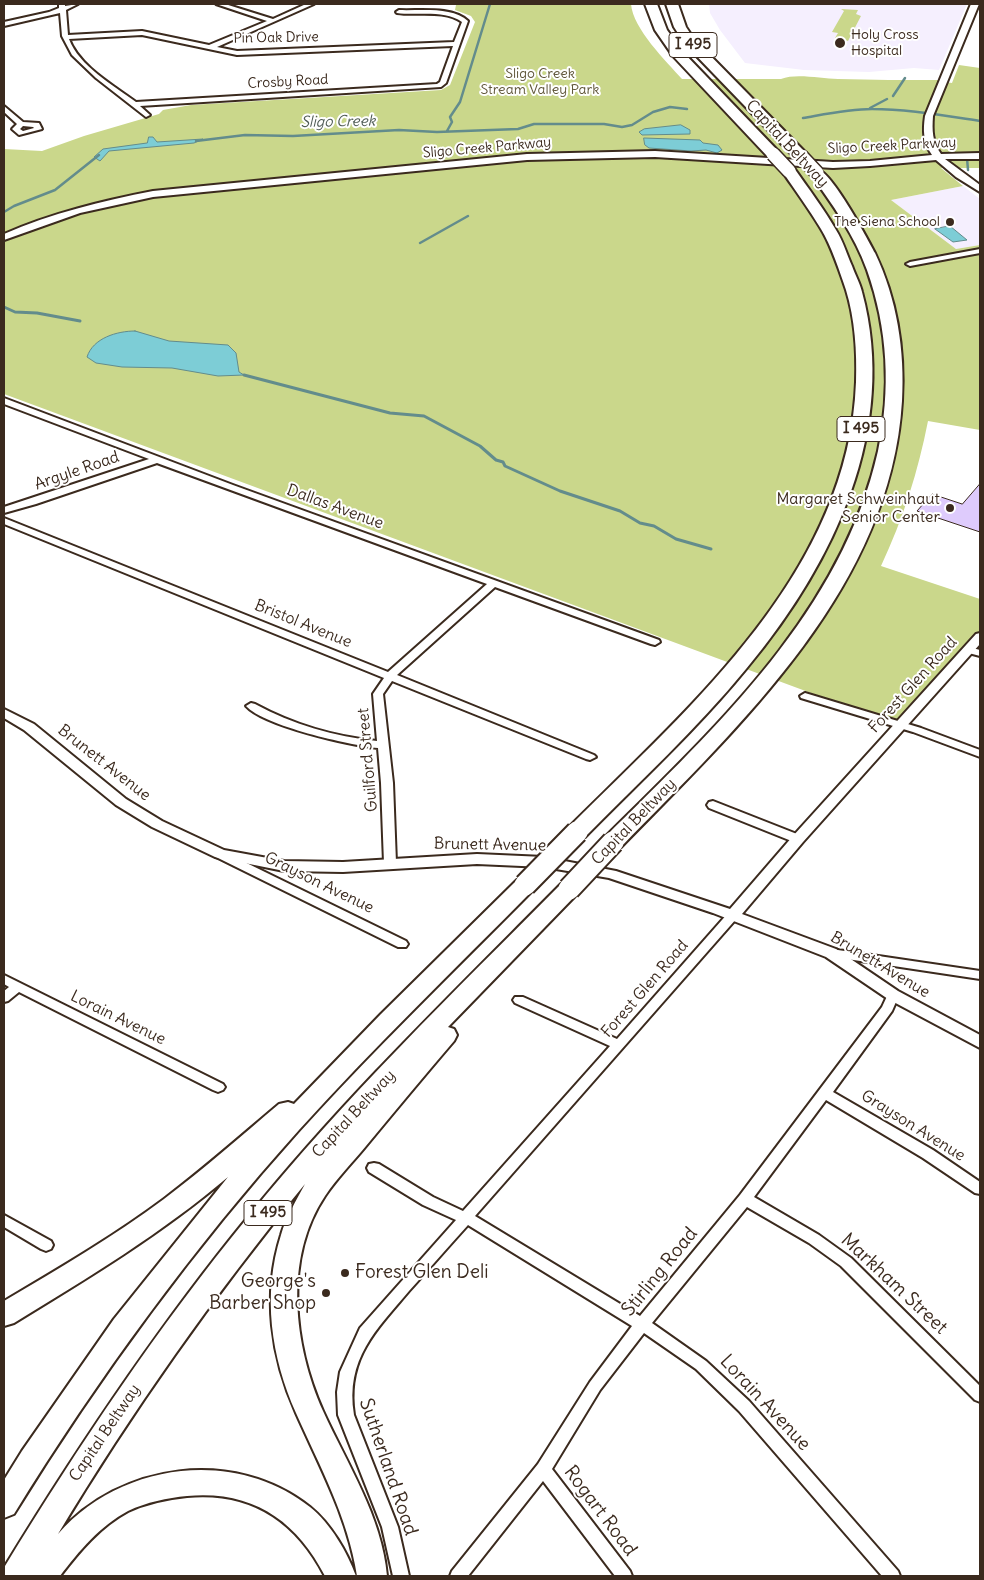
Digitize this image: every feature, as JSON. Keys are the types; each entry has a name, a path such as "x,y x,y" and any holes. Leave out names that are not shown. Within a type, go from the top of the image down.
{"highway":[{"name":"Capital Beltway","path":"4,1504 101,1359 179,1257 258,1160 374,1038 715,692 754,647 804,575 826,535 841,501 860,436 865,399 866,354 857,296 836,241 806,192 789,171 668,43 659,28 651,4"},
{"name":"Capital Beltway","path":"16,1576 75,1478 143,1377 219,1274 296,1178 370,1094 746,704 800,636 836,582 857,542 872,507 883,473 894,411 894,355 890,325 876,272 862,241 845,212 817,173 689,41 680,26 672,4"},
{"path":"372,1576 361,1527 348,1492 296,1377 287,1344 285,1315 286,1276 292,1245 300,1218 315,1190 569,889"},
{"path":"4,1315 100,1257 189,1194 374,1038"},
{"path":"4,1500 28,1466"},
{"path":"41,1576 70,1541 95,1517 123,1500 151,1490 181,1484 216,1483 250,1489 277,1500 300,1516 323,1542 340,1576"}],"street":[{"path":"4,24 51,14 62,6 75,4"},
{"path":"219,4 273,20"},
{"path":"208,48 311,4"},
{"path":"975,4 930,114 927,135 936,156 980,189"},
{"path":"62,6 64,34 69,46 80,60 146,114"},
{"path":"399,12 461,16 466,21 458,44"},
{"name":"Pin Oak Drive","path":"66,37 155,34 208,48 237,53 458,44"},
{"name":"Crosby Road","path":"134,104 431,87 443,83 458,44"},
{"path":"4,108 21,124"},
{"name":"Sligo Creek Parkway","path":"4,237 70,211 153,194 527,157 578,154 657,154 834,165 886,163 936,156 980,156"},
{"path":"910,264 980,251"},
{"name":"Dallas Avenue","path":"4,401 159,460 655,642"},
{"name":"Argyle Road","path":"4,510 159,460"},
{"name":"Bristol Avenue","path":"4,521 590,757"},
{"name":"Guilford Street","path":"390,863 384,745 378,694 390,676 494,583"},
{"name":"Forest Glen Road","path":"347,1371 365,1332 733,916 798,839 900,726 975,651 980,637"},
{"path":"805,696 917,730 980,754"},
{"path":"251,706 263,714 326,735 363,744 384,745"},
{"name":"Brunett Avenue","path":"4,713 29,727 81,772 121,802 157,824 220,854 284,866 343,867 477,859 544,862 575,866 611,874 733,916 831,953 894,995 980,1042"},
{"path":"714,805 798,839"},
{"name":"Grayson Avenue","path":"220,854 402,944"},
{"path":"831,953 980,975"},
{"name":"Lorain Avenue","path":"4,979 218,1087"},
{"path":"4,998 17,987"},
{"name":"Stirling Road","path":"458,1576 543,1469 595,1386 641,1326 745,1199 826,1094 888,1008 894,995"},
{"path":"519,1000 619,1045"},
{"name":"Grayson Avenue","path":"826,1094 920,1149 980,1189"},
{"name":"Lorain Avenue","path":"374,1168 452,1214 467,1218 701,1365 744,1406 892,1576"},
{"name":"Markham Street","path":"745,1199 814,1239 846,1262 980,1396"},
{"path":"4,1220 46,1245"},
{"name":"Sutherland Road","path":"347,1371 343,1399 346,1415 390,1527 401,1576"},
{"name":"Rogart Road","path":"543,1469 624,1576"}],"shaded area":[{"name":"Holy Cross Hospital","path":"709,4 967,4 939,70 914,68 869,72 804,70 745,63 720,30 710,13"},
{"name":"The Siena School","path":"963,186 980,199 980,245 956,249 891,200"}],"green space":[{"name":"Sligo Creek Stream Valley Park","path":"454,4 631,4 633,14 644,34 682,79 781,79 802,76 838,79 939,80 952,83 959,65 980,68 980,168 941,168 963,186 891,200 956,249 980,245 980,430 928,421 920,459 909,495 881,566 980,599 980,630 900,726 4,394 4,149 42,151 84,136 159,114 163,110 191,105 441,90 450,85 475,22 471,16 455,10 456,5"},
{"path":"841,9 858,10 856,14 861,16 848,41 835,38 838,33 832,32 844,11"}],"water":[{"path":"681,125 690,130 690,134 642,135 639,132 644,129"},
{"path":"149,137 153,137 157,142 203,139 194,143 109,151 100,161 94,157 103,149 147,143"},
{"path":"644,138 700,140 703,143 718,145 722,150 717,153 706,150 691,151 649,148 645,145"},
{"path":"950,226 967,240 953,242 935,229"},
{"path":"135,331 169,341 228,345 236,353 239,372 244,375 218,376 172,368 122,367 96,363 87,357 90,350 100,340 113,334"}],"building":[{"name":"Margaret Schweinhaut Senior Center","path":"980,484 980,532 917,511 932,494 962,504"}],"waterway":[{"path":"447,131 452,122 450,117 460,102 490,4"},
{"path":"893,96 905,78"},
{"path":"870,108 887,99"},
{"name":"Sligo Creek","path":"196,141 245,135 293,136 399,130 437,132 518,129 534,124 604,124 622,127 632,125 653,112 670,107 687,109"},
{"path":"803,118 846,111 886,109 980,121"},
{"name":"Sligo Creek","path":"4,212 14,206 55,190 99,155"},
{"path":"967,158 968,170"},
{"path":"420,243 468,216"},
{"path":"4,307 15,312 37,313 80,321"},
{"path":"244,375 390,413 424,416 480,446 496,460 503,462 505,466 560,491 620,511 640,523 654,526 676,539 711,549"}],"place":[{"name":"Holy Cross Hospital","path":"840,43"},
{"name":"The Siena School","path":"950,222"},
{"name":"Margaret Schweinhaut Senior Center","path":"950,508"},
{"name":"Forest Glen Deli","path":"345,1273"},
{"name":"George's Barber Shop","path":"326,1293"}]}
